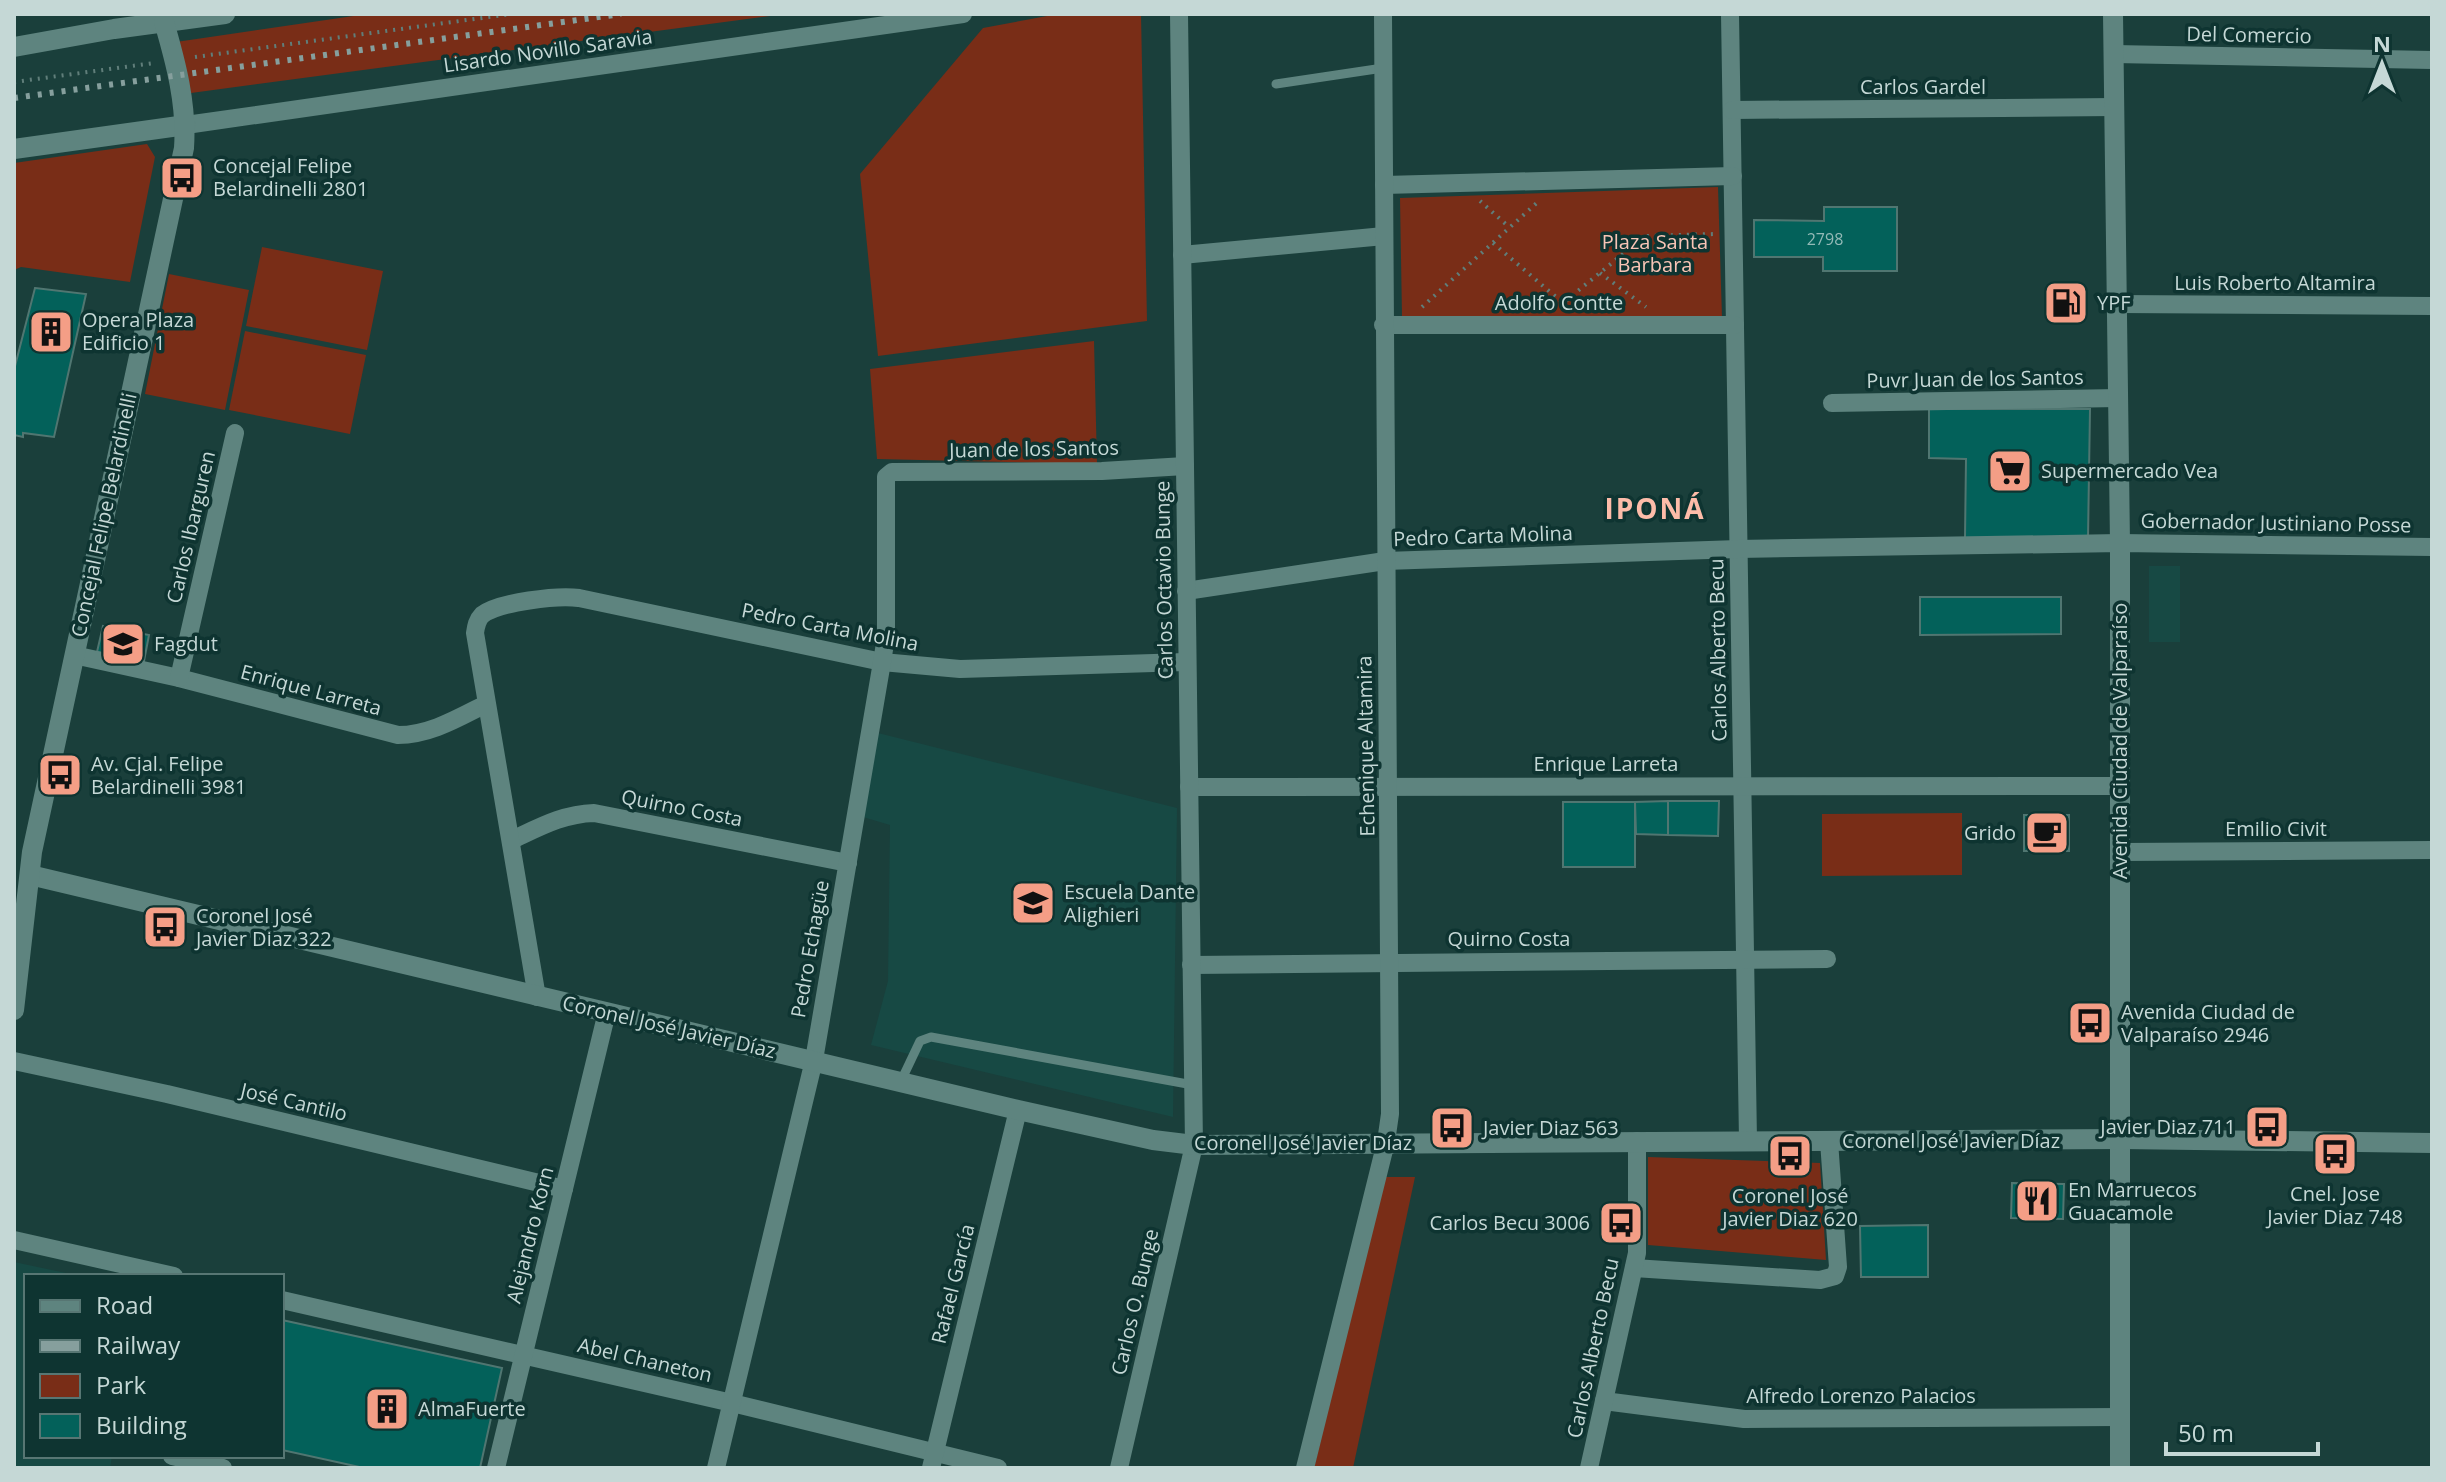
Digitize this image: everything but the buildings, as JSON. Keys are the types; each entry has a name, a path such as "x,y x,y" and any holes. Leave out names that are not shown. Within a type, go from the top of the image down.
{"main road":[{"path":"14,47 225,14"},
{"name":"Avenida Ciudad de Valparaíso","path":"2113,14 2120,543 2120,1468"},
{"name":"Concejal Felipe Belardinelli","path":"14,1010 22,873 32,852 181,163 186,125 175,60 164,22"},
{"path":"14,33 114,29"},
{"path":"14,149 186,125"},
{"name":"Coronel José Javier Díaz","path":"22,873 1018,1110 1153,1140 1194,1145 2121,1139 2432,1143"}],"street":[{"name":"Lisardo Novillo Saravia","path":"186,125 963,14"},
{"name":"Carlos Octavio Bunge","path":"1179,14 1194,1145"},
{"name":"Echenique Altamira","path":"1305,1468 1386,1142 1390,1114 1385,561 1393,325 1384,236 1383,14"},
{"name":"Carlos Alberto Becu","path":"1730,14 1748,1141"},
{"name":"Del Comercio","path":"2114,54 2432,60"},
{"name":"Carlos Gardel","path":"1732,110 2115,107"},
{"path":"1384,185 1733,176"},
{"path":"1182,255 1384,236"},
{"name":"Luis Roberto Altamira","path":"2117,304 2432,306"},
{"name":"Adolfo Contte","path":"1393,325 1735,325"},
{"name":"Puvr Juan de los Santos","path":"1832,403 2118,398"},
{"name":"Carlos Ibarguren","path":"179,678 235,433"},
{"name":"Juan de los Santos","path":"886,477 892,472 1102,471 1185,466"},
{"name":"Pedro Echagüe","path":"716,1468 814,1060 848,863 886,637 886,477"},
{"name":"Pedro Carta Molina","path":"1186,591 1385,561 1738,549 2120,543"},
{"name":"Gobernador Justiniano Posse","path":"2120,543 2432,547"},
{"name":"Pedro Carta Molina","path":"486,704 476,623 490,611 560,596 882,662 960,669 1186,662"},
{"name":"Enrique Larreta","path":"74,655 179,678 398,735 416,735 486,704"},
{"path":"486,704 537,997"},
{"name":"Enrique Larreta","path":"1189,787 2120,786"},
{"name":"Quirno Costa","path":"512,840 556,819 575,813 594,813 848,863"},
{"name":"Emilio Civit","path":"2120,852 2432,850"},
{"name":"Quirno Costa","path":"1191,965 1827,959"},
{"name":"Alejandro Korn","path":"496,1468 607,1012"},
{"name":"José Cantilo","path":"14,1061 167,1094 564,1189"},
{"name":"Rafael García","path":"933,1460 1018,1110"},
{"name":"Carlos Alberto Becu","path":"1589,1468 1637,1253 1637,1141"},
{"path":"1634,1268 1820,1280 1835,1276 1838,1267 1829,1141"},
{"name":"Carlos O. Bunge","path":"1119,1468 1194,1145"},
{"path":"14,1240 165,1274"},
{"name":"Abel Chaneton","path":"284,1300 732,1403 933,1460 998,1468"},
{"name":"Alfredo Lorenzo Palacios","path":"1604,1401 1744,1419 2120,1417"},
{"path":"197,1459 223,1468"}],"lane":[{"path":"1276,84 1383,68"},
{"path":"901,1081 920,1041 931,1037 1193,1085"}],"path":[{"path":"14,82 511,14"},
{"path":"1393,325 1493,243 1562,180"},
{"path":"1460,183 1510,227"},
{"path":"1493,243 1563,303 1645,236 1733,234"},
{"path":"1600,273 1670,325"}],"shaded area":[{"path":"2149,566 2180,566 2180,642 2149,642"},
{"name":"Escuela Dante Alighieri","path":"878,733 1177,808 1173,1117 871,1045 888,981 890,825 863,817"},
{"path":"14,1262 71,1274 24,1274 24,1458 112,1458 110,1468 14,1468"}],"green space":[{"path":"367,14 785,14 191,93 176,42"},
{"path":"1058,14 1141,14 1147,321 878,356 860,174 983,28"},
{"path":"147,144 155,157 130,282 21,267 14,270 14,163"},
{"name":"Plaza Santa Barbara","path":"1718,187 1722,318 1402,316 1400,198"},
{"path":"262,247 383,271 367,350 246,326"},
{"path":"169,274 249,290 225,410 145,394"},
{"path":"245,331 366,355 350,434 229,410"},
{"path":"1094,341 1097,464 877,459 870,369"},
{"path":"1962,813 1962,875 1822,876 1822,814"},
{"path":"1648,1157 1820,1163 1826,1260 1648,1245"},
{"path":"1383,1177 1415,1177 1353,1468 1314,1468"}],"railway":[{"path":"14,98 621,14"}],"place":[{"name":"Concejal Felipe Belardinelli 2801","path":"182,178"},
{"name":"YPF","path":"2066,303"},
{"name":"Opera Plaza Edificio 1","path":"51,332"},
{"name":"Supermercado Vea","path":"2010,471"},
{"name":"Fagdut","path":"123,644"},
{"name":"Av. Cjal. Felipe Belardinelli 3981","path":"60,775"},
{"name":"Grido","path":"2047,833"},
{"name":"Escuela Dante Alighieri","path":"1033,903"},
{"name":"Coronel José Javier Diaz 322","path":"165,927"},
{"name":"Avenida Ciudad de Valparaíso 2946","path":"2090,1023"},
{"name":"Javier Diaz 711","path":"2267,1127"},
{"name":"Javier Diaz 563","path":"1452,1128"},
{"name":"Cnel. Jose Javier Diaz 748","path":"2335,1154"},
{"name":"Coronel José Javier Diaz 620","path":"1790,1156"},
{"name":"En Marruecos Guacamole","path":"2037,1201"},
{"name":"Carlos Becu 3006","path":"1621,1223"},
{"name":"AlmaFuerte","path":"387,1409"}],"district":[{"name":"IPONÁ","path":"1655,509"}]}
